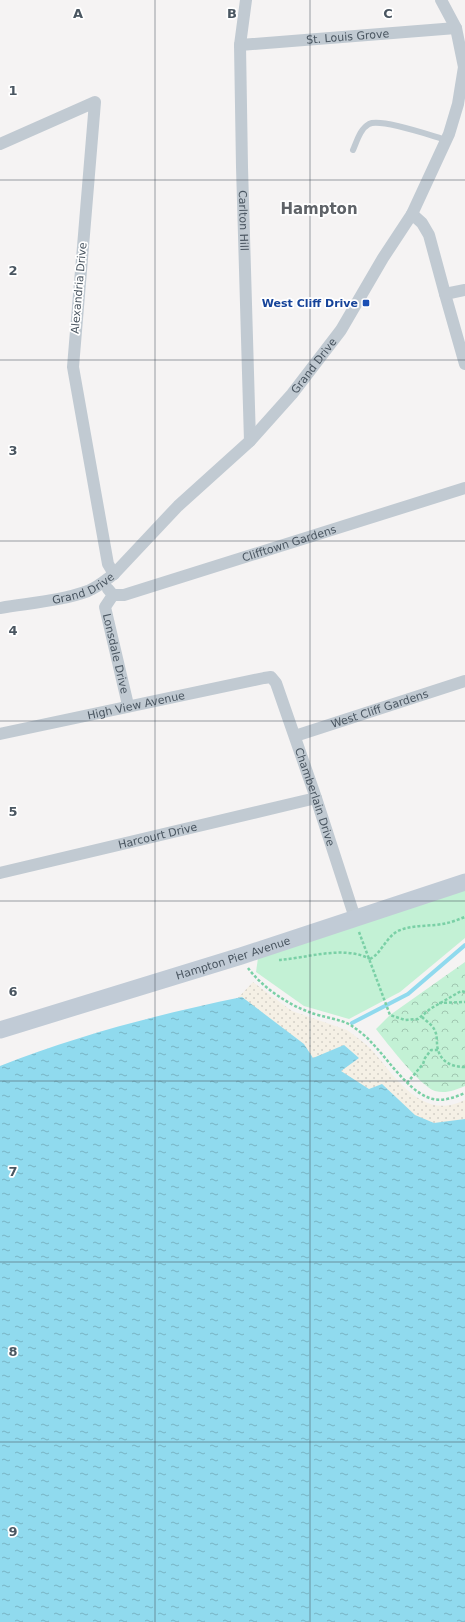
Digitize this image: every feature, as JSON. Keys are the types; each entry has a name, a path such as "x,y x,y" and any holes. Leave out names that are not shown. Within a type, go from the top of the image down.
{"street":[{"name":"Carlton Hill","path":"246,0 240,45 250,441"},
{"name":"Grand Drive","path":"0,608 66,597 88,591 103,583 114,574 178,506 250,441 292,394 341,330 383,258 412,214 462,104 464,66 456,28 441,0"},
{"name":"St. Louis Grove","path":"240,45 456,28"},
{"name":"Alexandria Drive","path":"0,144 95,102 73,367 108,564 114,574"},
{"path":"412,214 422,223 429,235 444,294 465,364"},
{"path":"444,294 465,290"},
{"name":"Clifftown Gardens","path":"113,594 124,595 465,488"},
{"path":"103,583 113,594"},
{"name":"Lonsdale Drive","path":"113,594 105,607 128,706"},
{"name":"High View Avenue","path":"0,734 128,706 264,678 271,678"},
{"name":"Chamberlain Drive","path":"271,678 276,683 295,736 355,918"},
{"name":"West Cliff Gardens","path":"295,736 465,681"},
{"name":"Harcourt Drive","path":"0,873 316,798"},
{"name":"Hampton Pier Avenue","path":"0,1030 241,956 465,882"}],"lane":[{"path":"353,150 362,129 368,124 372,123 387,123 446,140"}],"path":[{"path":"370,960 374,958 386,942 399,930 416,926 447,924 465,917"},
{"path":"355,918 390,1016 404,1020 418,1019 439,1003 461,991 465,992"},
{"path":"273,961 300,958 329,952 363,955 370,960"},
{"path":"253,969 248,969 257,979 280,997 308,1012 351,1025 371,1041 407,1083 426,1097 437,1100 450,1099 465,1093"},
{"path":"439,1003 465,1002"},
{"path":"422,1017 435,1029 438,1050 444,1062 457,1067 465,1067"},
{"path":"407,1083 431,1050 438,1050"}],"green space":[{"path":"465,886 465,938 400,992 349,1019 304,1006 256,972 258,958"},
{"path":"465,962 465,1086 447,1092 439,1092 429,1087 413,1073 376,1029 390,1015"}],"sand":[{"path":"253,982 292,1011 347,1030 371,1049 405,1088 415,1096 438,1106 451,1105 465,1100 465,1162 217,1020"}],"water":[{"path":"242,997 304,1044 313,1058 344,1045 359,1058 341,1071 369,1089 382,1084 415,1115 434,1123 465,1119 465,1622 0,1622 0,1066 89,1035 120,1026"}],"waterway":[{"path":"352,1023 408,994 465,945"}],"place":[{"name":"West Cliff Drive","path":"366,303"}],"district":[{"name":"Hampton","path":"319,209"}]}
